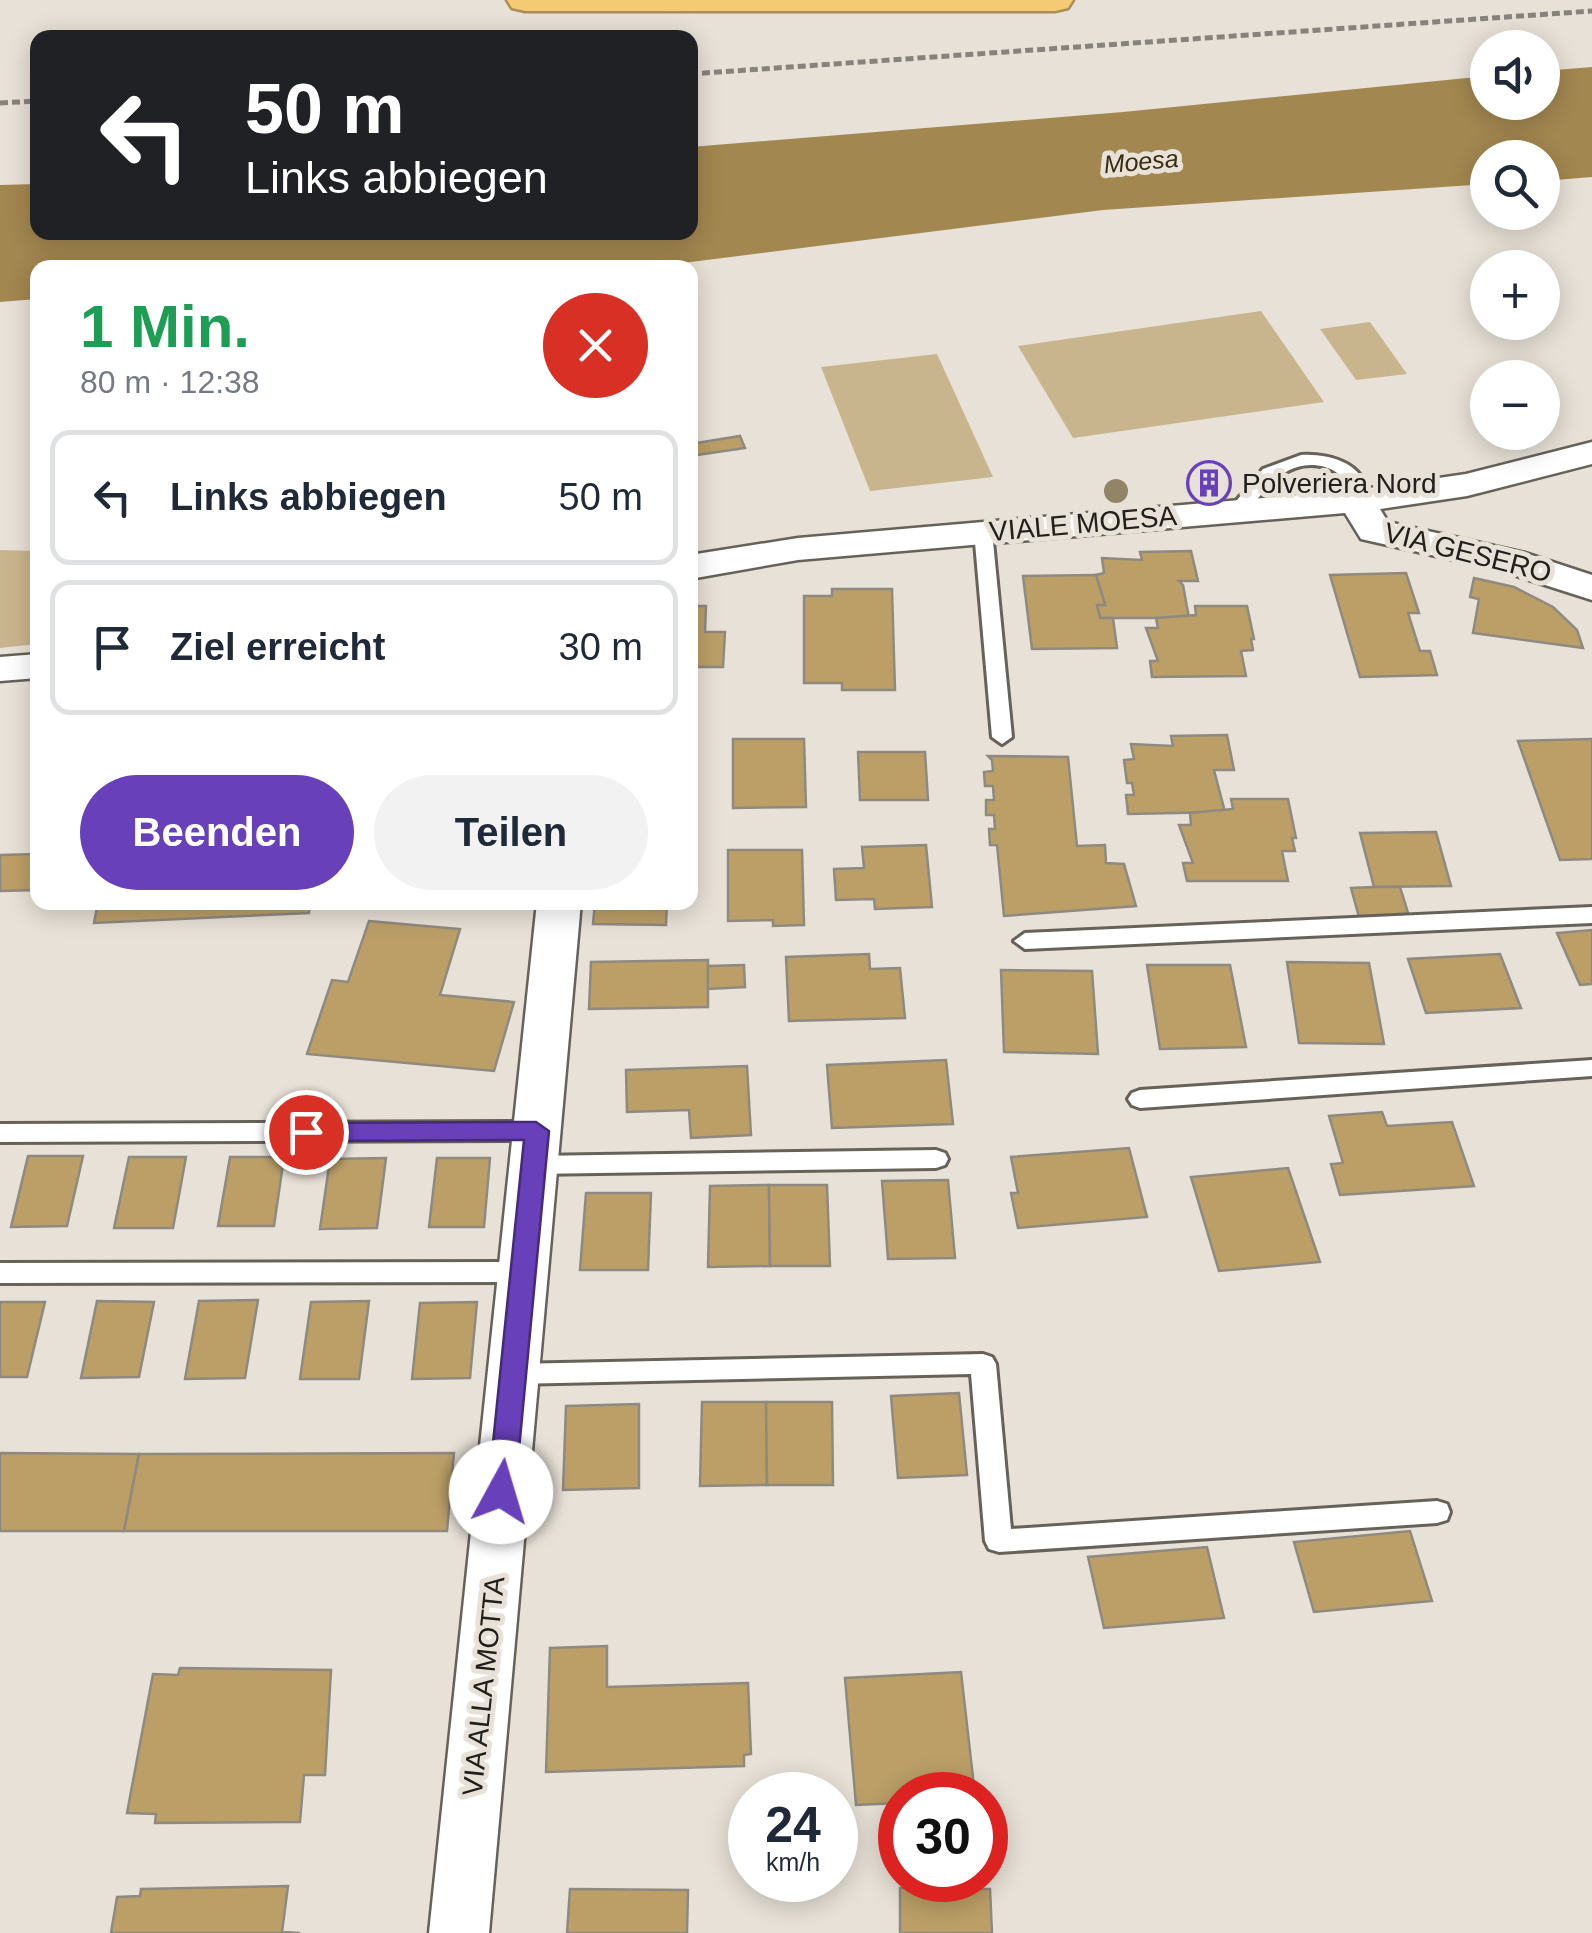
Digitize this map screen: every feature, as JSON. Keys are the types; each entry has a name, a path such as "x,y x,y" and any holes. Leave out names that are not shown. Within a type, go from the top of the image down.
{"highway":[{"path":"525,0 1055,0"}],"street":[{"name":"VIALE MOESA","path":"698,566 798,549 983,531 1358,502 1467,485 1592,453"},
{"name":"VIA GESERO","path":"1358,502 1374,531 1494,556 1592,588"},
{"path":"0,669 30,667"},
{"name":"VIA ALLA MOTTA","path":"458,1933 558,910"}],"lane":[{"path":"983,531 1002,736"},
{"path":"1024,942 1592,914"},
{"path":"1140,1099 1592,1068"},
{"path":"0,1133 936,1159"},
{"path":"0,1272 523,1272"},
{"path":"513,1374 983,1364 999,1541 1437,1512"}],"path":[{"path":"698,73 1592,10"},
{"path":"0,104 30,102"}],"shaded area":[{"path":"1261,311 1324,402 1073,438 1018,346"},
{"path":"1370,322 1407,374 1356,380 1320,329"},
{"path":"937,354 993,477 870,491 821,367"},
{"path":"0,550 30,551 30,645 0,648"}],"water":[{"name":"Moesa","path":"1592,67 1592,177 1560,180 1560,140 1470,140 1470,185 1103,210 698,261 30,260 30,300 0,302 0,185 30,184 30,240 698,240 698,146 1123,112 1470,78 1470,120 1560,120 1560,70"}],"building":[{"path":"740,436 745,448 698,455 698,443"},
{"path":"1191,551 1198,581 1179,581 1189,618 1100,618 1097,605 1105,605 1096,575 1104,573 1102,558 1142,560 1140,552"},
{"path":"1406,573 1419,613 1408,613 1420,651 1430,651 1437,675 1360,677 1330,575"},
{"path":"1096,575 1105,605 1097,605 1100,618 1113,618 1117,648 1032,649 1023,576"},
{"path":"1474,578 1514,587 1553,607 1577,630 1583,648 1473,633 1479,599 1470,597"},
{"path":"832,589 892,589 895,690 842,690 842,683 804,683 804,596 832,596"},
{"path":"698,606 706,606 705,632 725,632 723,667 698,667"},
{"path":"1195,606 1247,606 1254,639 1253,650 1241,651 1246,676 1152,677 1150,661 1158,661 1146,628 1158,628 1156,618 1196,615"},
{"path":"1227,735 1234,770 1214,770 1225,812 1128,814 1126,795 1134,795 1132,783 1127,783 1124,760 1134,759 1131,744 1173,746 1171,736"},
{"path":"733,739 804,739 806,807 733,808"},
{"path":"1592,739 1592,859 1560,860 1518,741"},
{"path":"858,752 925,752 928,800 860,800"},
{"path":"988,756 1068,757 1077,846 1105,845 1106,863 1124,864 1136,906 1004,916 997,845 990,845 989,829 995,829 994,815 986,815 986,800 994,800 993,786 985,786 984,772 993,771"},
{"path":"1231,799 1288,799 1296,838 1292,838 1295,851 1282,851 1288,881 1187,881 1183,863 1193,863 1179,825 1191,825 1190,813 1233,809"},
{"path":"1436,832 1451,886 1374,887 1360,833"},
{"path":"926,845 932,907 875,909 874,899 836,900 834,869 864,868 862,847"},
{"path":"728,850 802,850 804,925 773,926 773,920 728,921"},
{"path":"30,854 30,890 0,891 0,855"},
{"path":"1400,887 1409,916 1359,917 1351,888"},
{"path":"96,910 309,910 309,913 94,923"},
{"path":"594,910 667,910 666,925 593,924"},
{"path":"369,921 460,929 440,995 514,1002 494,1071 307,1054 332,980 348,982"},
{"path":"1592,930 1592,984 1580,985 1557,933"},
{"path":"869,954 870,969 900,968 905,1018 789,1021 786,957"},
{"path":"1500,954 1521,1008 1426,1013 1408,959"},
{"path":"708,960 708,1007 589,1009 591,962"},
{"path":"1287,962 1369,963 1384,1044 1299,1043"},
{"path":"744,965 745,987 708,989 708,966"},
{"path":"1147,965 1230,965 1246,1047 1160,1049"},
{"path":"1001,970 1092,971 1098,1054 1004,1052"},
{"path":"946,1060 953,1124 832,1128 827,1065"},
{"path":"747,1066 751,1135 691,1138 689,1110 627,1112 626,1070"},
{"path":"1382,1112 1387,1126 1452,1122 1474,1186 1340,1195 1331,1164 1343,1163 1329,1116"},
{"path":"1129,1148 1147,1217 1018,1228 1011,1193 1018,1193 1011,1157"},
{"path":"28,1156 83,1156 67,1226 11,1227"},
{"path":"129,1157 186,1157 173,1228 114,1228"},
{"path":"230,1157 284,1157 274,1226 218,1226"},
{"path":"386,1158 377,1228 320,1229 330,1159"},
{"path":"437,1158 490,1158 484,1227 429,1227"},
{"path":"1288,1168 1320,1262 1219,1271 1191,1177"},
{"path":"948,1180 955,1258 888,1259 882,1181"},
{"path":"769,1185 770,1266 708,1267 710,1186"},
{"path":"769,1185 827,1185 830,1266 770,1266"},
{"path":"586,1193 651,1193 648,1270 580,1270"},
{"path":"258,1300 245,1378 185,1379 199,1301"},
{"path":"97,1301 154,1302 139,1377 81,1378"},
{"path":"369,1301 359,1379 300,1379 311,1302"},
{"path":"0,1302 45,1302 27,1377 0,1377"},
{"path":"477,1302 470,1378 412,1379 420,1303"},
{"path":"959,1393 967,1475 898,1478 891,1396"},
{"path":"702,1402 766,1402 767,1485 700,1486"},
{"path":"766,1402 832,1402 833,1485 767,1485"},
{"path":"639,1404 639,1488 563,1490 566,1406"},
{"path":"0,1453 139,1454 124,1531 0,1531"},
{"path":"454,1453 447,1531 124,1531 139,1454"},
{"path":"1410,1531 1432,1601 1314,1612 1294,1542"},
{"path":"1207,1547 1224,1618 1104,1628 1088,1557"},
{"path":"607,1646 607,1687 748,1683 751,1754 744,1755 744,1766 546,1772 550,1648"},
{"path":"180,1668 331,1670 325,1775 304,1775 300,1822 155,1823 156,1814 127,1813 153,1674 178,1675"},
{"path":"961,1672 972,1772 878,1772 878,1804 858,1805 858,1772 853,1772 845,1678"},
{"path":"288,1886 282,1932 300,1933 111,1933 117,1897 140,1896 141,1889"},
{"path":"570,1889 688,1890 687,1933 567,1933"},
{"path":"900,1902 991,1902 992,1933 900,1933"}],"place":[{"name":"Polveriera Nord","path":"1209,483"}],"route":[{"path":"306,1132 536,1131 501,1492"}]}
